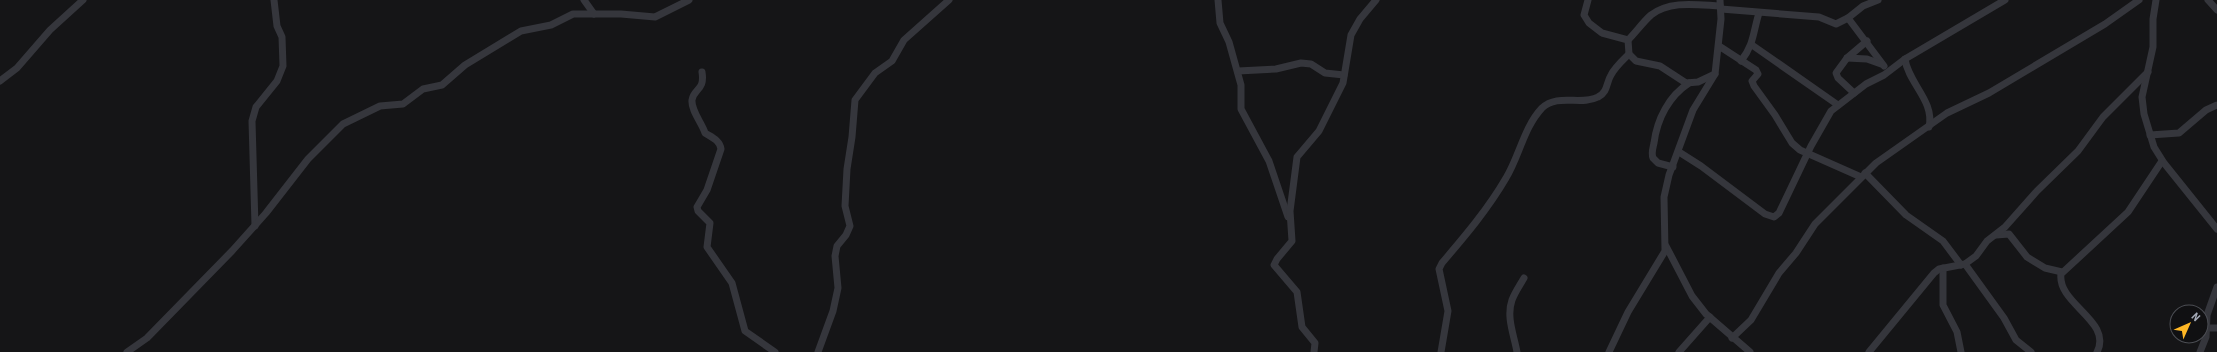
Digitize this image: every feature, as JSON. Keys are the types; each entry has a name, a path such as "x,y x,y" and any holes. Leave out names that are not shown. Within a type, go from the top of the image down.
{"street":[{"path":"0,81 17,68 50,30 83,0"},
{"path":"255,226 252,121 256,107 277,81 284,66 282,37 277,26 274,0"},
{"path":"584,0 594,14"},
{"path":"127,352 150,334 255,226 308,159 343,124 380,106 403,104 423,89 442,85 465,65 514,34 551,25 573,14 621,14 653,17 689,0"},
{"path":"818,352 833,310 838,288 835,256 837,246 846,235 850,226 845,206 847,169 852,137 855,100 875,73 892,61 904,40 949,0"},
{"path":"1218,0 1220,23 1229,42 1241,85 1241,108 1269,161 1291,223"},
{"path":"1314,352 1315,343 1302,327 1297,292 1274,266 1277,259 1291,244 1290,211 1298,157 1318,135 1343,83 1351,35 1360,19 1376,0"},
{"path":"1588,0 1584,15 1589,23 1602,33 1628,40"},
{"path":"1715,74 1698,82 1689,83 1660,66 1636,61 1629,54 1628,40 1652,14 1669,6 1693,4 1720,5 1759,12 1819,17 1836,24 1848,18 1863,6 1878,0"},
{"path":"1678,152 1701,166 1765,214 1774,217 1780,213 1807,154 1825,120 1838,105 1866,84 1877,80 1905,59 2005,0"},
{"path":"1732,338 1751,320 1779,273 1796,253 1815,224 1863,175 1890,151 1929,127 1947,113 1989,93 2105,24 2139,0"},
{"path":"2156,0 2153,20 2153,47 2142,105 2154,147 2162,161 2217,229"},
{"path":"2208,0 2217,10"},
{"path":"1609,352 1628,312 1664,255 1666,246 1664,197 1693,110 1715,74 1719,46 1720,5"},
{"path":"1741,61 1752,45 1753,32 1759,12"},
{"path":"1848,18 1867,41 1875,57 1884,66"},
{"path":"1854,93 1836,75 1837,70 1847,58 1867,41"},
{"path":"1752,45 1838,105"},
{"path":"1719,46 1756,70 1758,74 1752,81 1754,86 1792,143 1807,154 1817,156 1830,165 1863,175 1906,216 1943,241 1963,264 2004,318 2016,340 2031,352"},
{"path":"1441,352 1448,310 1439,269 1442,263 1493,199 1507,178 1527,134 1543,108 1557,101 1592,99 1599,96 1608,86 1611,74 1629,54"},
{"path":"1847,58 1867,59 1884,66 1895,67"},
{"path":"1905,59 1906,69 1928,109 1931,118 1929,127"},
{"path":"1238,71 1276,69 1301,63 1311,64 1325,73 1344,75"},
{"path":"702,72 702,85 694,96 693,106 704,133 713,137 721,149 707,190 698,207 698,211 710,223 707,247 732,283 742,327 750,336 775,352"},
{"path":"1869,352 1934,273 1943,268 1963,264 1976,256 1987,241 2005,227 2037,191 2078,151 2103,117 2148,72"},
{"path":"1673,167 1658,163 1653,158 1655,132 1666,106 1689,83"},
{"path":"2150,135 2179,133 2206,110 2217,105"},
{"path":"2097,352 2100,342 2099,332 2062,285 2060,276 2062,272 2128,212 2162,161"},
{"path":"1994,235 2009,234 2027,257 2045,268 2062,272"},
{"path":"1666,246 1692,296 1710,318 1750,352"},
{"path":"1943,268 1943,305 1957,332 1961,352"},
{"path":"1517,352 1510,311 1512,300 1524,278"},
{"path":"2209,309 2217,287"},
{"path":"1679,352 1710,318"}]}
